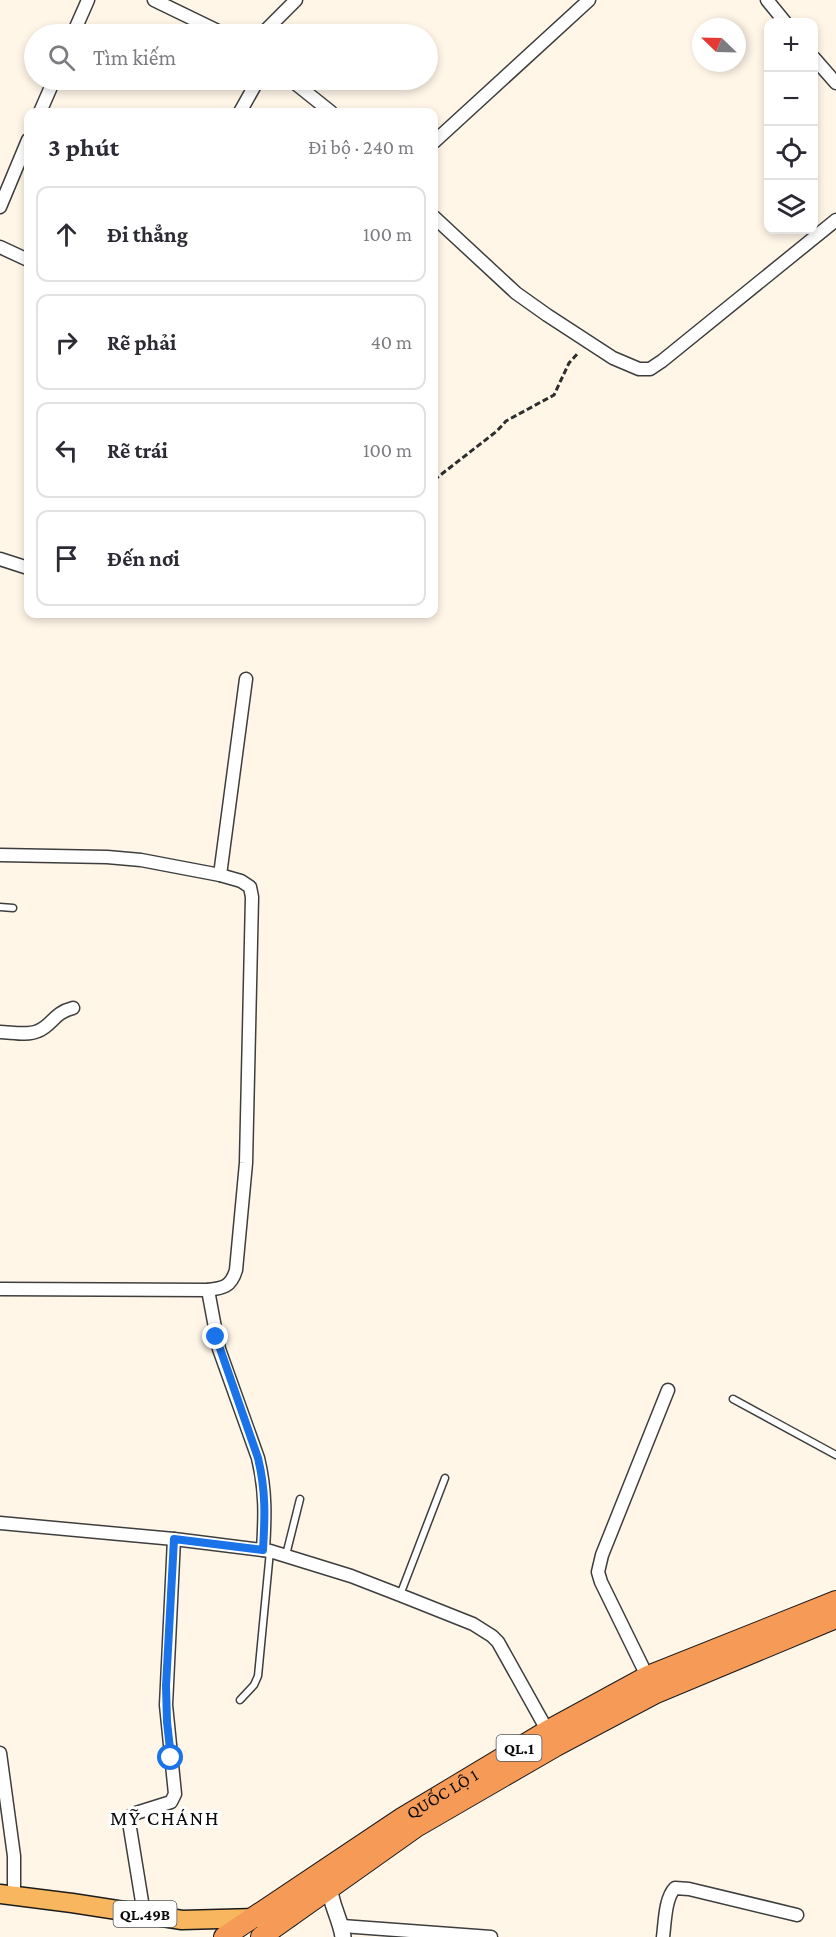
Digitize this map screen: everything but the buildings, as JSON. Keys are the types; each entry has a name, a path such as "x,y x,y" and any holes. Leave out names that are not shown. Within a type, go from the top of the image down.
{"highway":[{"name":"QUỐC LỘ 1","path":"224,1937 402,1818 652,1685 836,1601"},
{"name":"QUỐC LỘ 1","path":"652,1685 836,1618"},
{"name":"QUỐC LỘ 1","path":"261,1937 416,1827 552,1738"}],"main road":[{"name":"QL.49B","path":"7,1895 182,1920 290,1917"}],"street":[{"path":"77,24 88,0"},
{"path":"154,0 203,24"},
{"path":"272,24 296,0"},
{"path":"438,138 589,0"},
{"path":"767,0 782,18"},
{"path":"818,63 836,83"},
{"path":"42,108 50,90"},
{"path":"242,108 252,90"},
{"path":"304,90 326,108"},
{"path":"0,207 24,150"},
{"path":"438,221 516,293 547,315 628,365 639,369 650,369 836,220"},
{"path":"0,247 24,258"},
{"path":"0,559 24,567"},
{"path":"220,875 246,679"},
{"path":"0,855 141,860 220,875 246,884 252,891 249,1108 236,1270 231,1282 228,1285 208,1290 0,1289"},
{"path":"0,1032 31,1034 60,1012 73,1008"},
{"path":"208,1290 219,1349 258,1458 262,1476 266,1550"},
{"path":"652,1685 598,1572 602,1555 668,1390"},
{"path":"0,1522 266,1550 351,1576 400,1595 473,1624 492,1636 498,1642 552,1738"},
{"path":"144,1914 129,1822 132,1815 136,1813 171,1802 175,1794 166,1705 174,1539"},
{"path":"0,1753 14,1856 7,1895"},
{"path":"330,1888 330,1896 342,1931 491,1937"},
{"path":"663,1937 669,1898 675,1888 689,1889 797,1915"}],"lane":[{"path":"0,907 13,908"},
{"path":"733,1399 836,1455"},
{"path":"400,1595 445,1478"},
{"path":"286,1555 300,1499"},
{"path":"240,1700 254,1685 258,1676 266,1550"}],"path":[{"path":"438,477 497,431 506,421 554,394 569,363 590,343"}],"district":[{"name":"MỸ CHÁNH","path":"165,1818"}],"route":[{"path":"171,1758 166,1686 174,1539 263,1550 265,1493 262,1476 258,1458 216,1337"}]}
